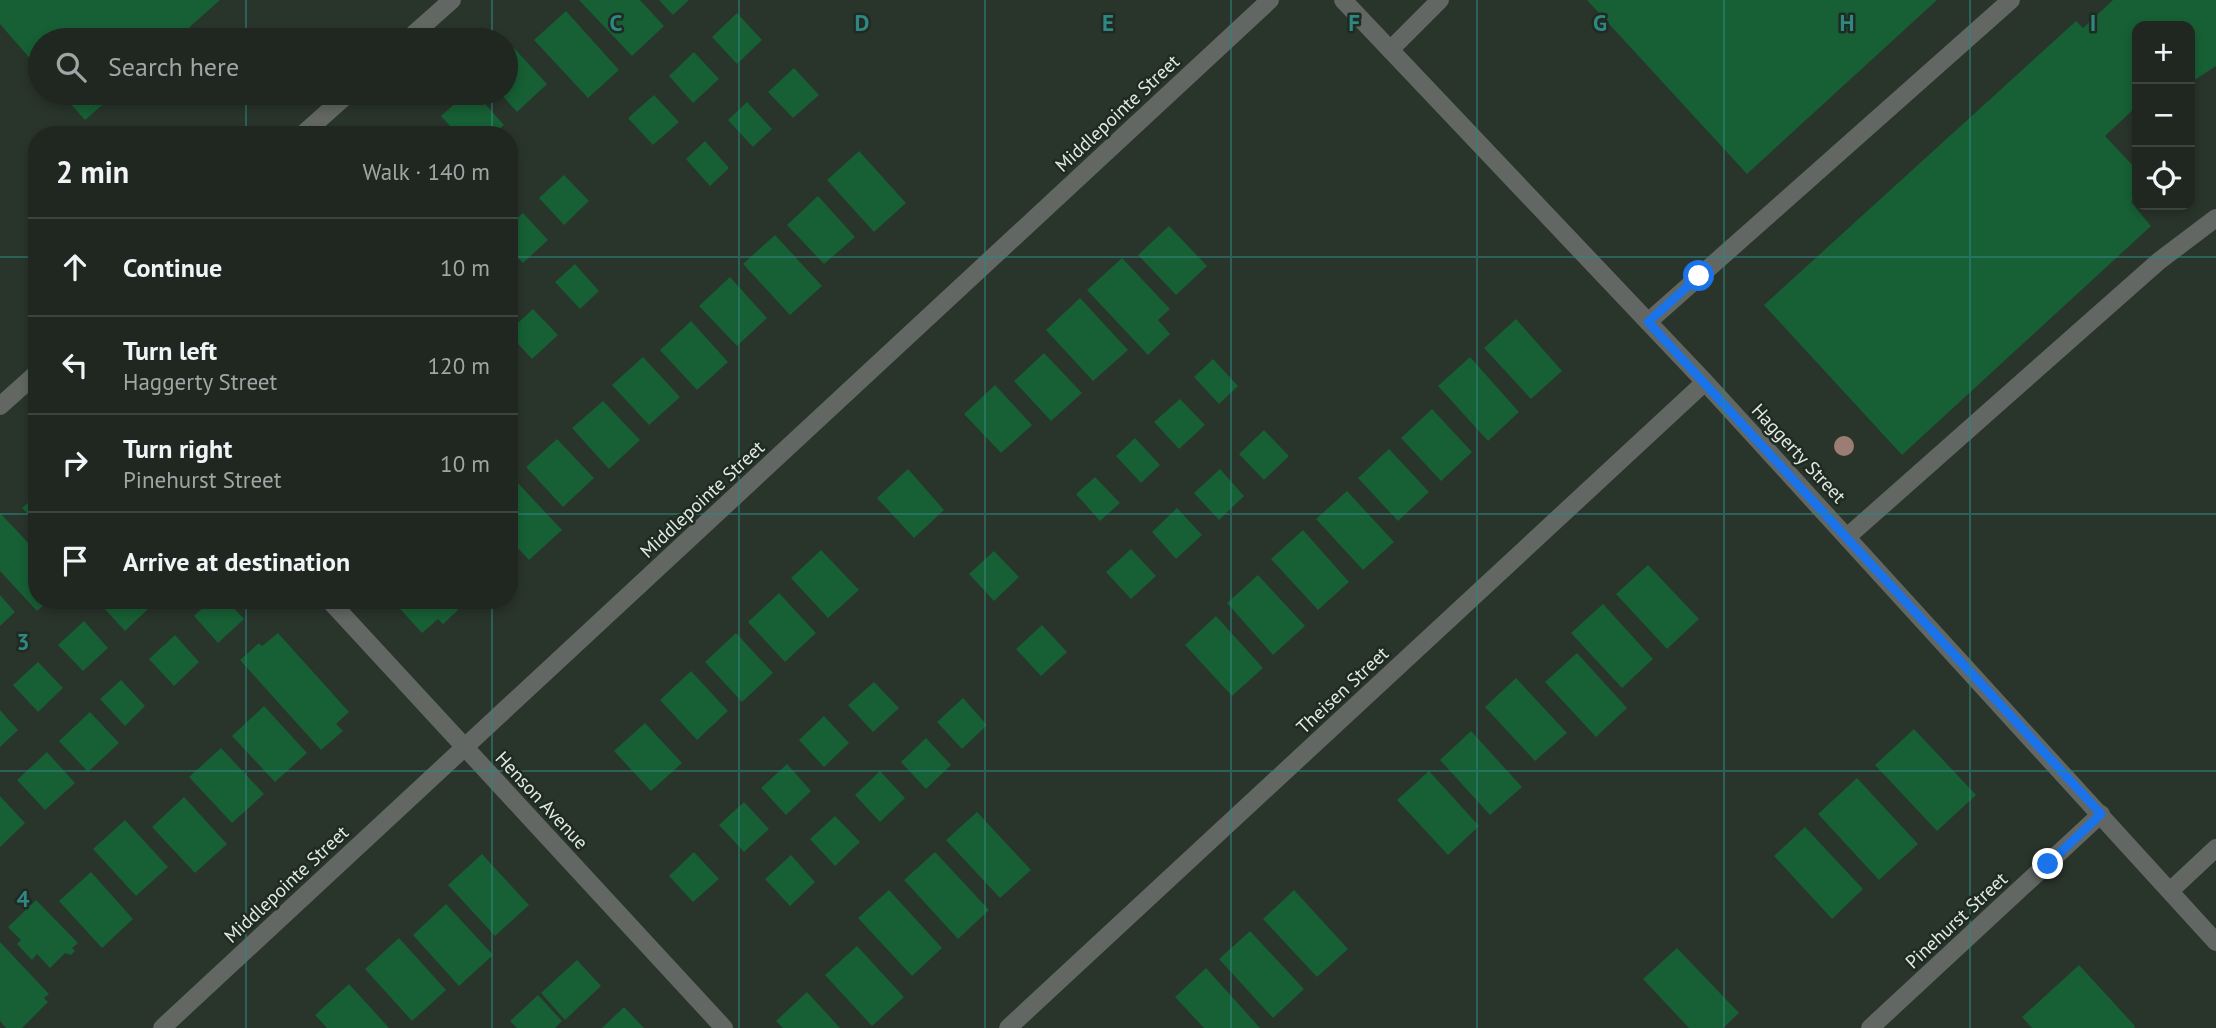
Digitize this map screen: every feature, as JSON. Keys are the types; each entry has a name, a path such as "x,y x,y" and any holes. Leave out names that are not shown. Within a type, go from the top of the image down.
{"street":[{"path":"420,28 452,0"},
{"name":"Middlepointe Street","path":"162,1028 1270,0"},
{"name":"Haggerty Street","path":"1343,0 1705,382 2216,942"},
{"path":"1390,50 1440,0"},
{"path":"1648,322 2011,0"},
{"path":"312,126 336,105"},
{"path":"1847,537 2159,261 2216,218"},
{"path":"0,406 28,381"},
{"name":"Theisen Street","path":"1008,1028 1705,382"},
{"name":"Henson Avenue","path":"337,609 724,1028"},
{"name":"Pinehurst Street","path":"1870,1028 2101,814"},
{"path":"2170,891 2216,848"}],"building":[{"path":"0,0 220,0 188,28 28,28 28,56 0,24"},
{"path":"579,0 640,0 664,26 632,56"},
{"path":"659,0 689,0 673,15"},
{"path":"1587,0 1937,0 1747,174"},
{"path":"2113,0 2216,0 2216,66 2195,80 2195,21 2132,21 2132,111 2105,136 2132,165 2132,210 2138,210 2151,226 1902,455 1764,305 2076,21 2083,28"},
{"path":"566,11 619,70 588,98 534,40"},
{"path":"737,13 762,40 737,64 712,37"},
{"path":"518,52 547,84 517,112 511,105 518,105"},
{"path":"694,52 719,79 693,103 669,76"},
{"path":"794,68 819,95 793,118 768,92"},
{"path":"654,95 679,122 653,145 628,118"},
{"path":"747,102 772,129 753,147 728,120"},
{"path":"72,105 102,105 85,120"},
{"path":"453,105 486,105 504,125 450,126 441,116"},
{"path":"705,141 729,168 710,186 686,159"},
{"path":"859,151 906,203 874,232 827,180"},
{"path":"564,175 589,201 564,225 539,198"},
{"path":"818,196 855,237 824,264 787,225"},
{"path":"523,213 548,240 523,263 518,258 518,218"},
{"path":"1169,226 1207,266 1176,295 1138,255"},
{"path":"775,235 822,286 790,315 743,264"},
{"path":"1122,258 1170,309 1158,320 1170,334 1148,355 1087,290"},
{"path":"575,264 599,291 580,309 555,282"},
{"path":"730,277 767,318 737,346 699,306"},
{"path":"1080,298 1128,350 1093,381 1046,330"},
{"path":"533,309 558,335 532,359 518,344 518,323"},
{"path":"1516,319 1562,371 1531,399 1484,348"},
{"path":"691,321 728,362 697,390 660,350"},
{"path":"1044,353 1082,393 1051,421 1014,381"},
{"path":"643,357 680,397 649,425 612,385"},
{"path":"1470,357 1519,412 1488,441 1438,386"},
{"path":"1213,359 1238,386 1219,404 1194,377"},
{"path":"995,385 1032,425 1001,453 964,414"},
{"path":"1180,399 1205,425 1179,449 1154,422"},
{"path":"603,401 640,440 609,469 572,428"},
{"path":"1432,409 1472,452 1441,481 1401,438"},
{"path":"1264,430 1289,456 1264,480 1239,454"},
{"path":"1135,438 1160,465 1141,483 1116,456"},
{"path":"557,439 594,478 563,507 526,467"},
{"path":"1389,449 1429,492 1398,521 1358,478"},
{"path":"908,469 944,510 914,538 877,498"},
{"path":"1220,469 1244,496 1219,520 1194,493"},
{"path":"1095,477 1120,503 1100,521 1076,494"},
{"path":"518,483 562,530 529,560 518,548"},
{"path":"1347,491 1394,542 1363,570 1316,519"},
{"path":"28,503 28,514 22,508"},
{"path":"1177,508 1202,535 1176,559 1152,532"},
{"path":"0,513 28,543 28,601 0,571"},
{"path":"1303,530 1349,582 1318,610 1271,559"},
{"path":"1131,549 1156,576 1131,599 1106,572"},
{"path":"821,550 859,590 828,618 791,578"},
{"path":"994,551 1019,577 994,601 969,574"},
{"path":"1648,565 1699,619 1667,649 1616,594"},
{"path":"1258,575 1305,626 1273,655 1227,603"},
{"path":"779,593 816,633 785,662 748,622"},
{"path":"0,595 15,612 0,626"},
{"path":"1603,604 1653,659 1622,688 1571,633"},
{"path":"105,609 148,609 125,631"},
{"path":"201,609 235,609 244,619 218,643 194,616"},
{"path":"400,609 458,610 443,624 438,619 422,633"},
{"path":"1216,616 1263,668 1232,696 1185,645"},
{"path":"84,621 108,648 83,671 58,645"},
{"path":"1042,625 1067,652 1041,676 1016,649"},
{"path":"278,633 349,712 336,724 343,731 321,750 240,660 259,643 262,646"},
{"path":"736,633 773,673 742,702 705,662"},
{"path":"175,635 199,662 174,686 149,659"},
{"path":"1577,653 1627,708 1596,737 1545,682"},
{"path":"38,662 63,688 38,712 13,685"},
{"path":"691,671 728,711 697,740 660,700"},
{"path":"1516,678 1567,733 1535,761 1485,707"},
{"path":"121,680 145,706 125,726 100,699"},
{"path":"874,682 899,708 873,732 848,705"},
{"path":"963,698 987,725 962,749 937,722"},
{"path":"264,706 307,753 275,782 232,736"},
{"path":"0,710 18,730 0,747"},
{"path":"90,712 119,743 88,772 59,741"},
{"path":"824,716 849,743 824,767 799,740"},
{"path":"645,723 682,763 651,791 614,751"},
{"path":"1914,729 1976,795 1937,831 1875,765"},
{"path":"1471,731 1522,787 1490,815 1440,760"},
{"path":"926,738 951,765 926,789 901,762"},
{"path":"221,748 264,794 232,823 189,777"},
{"path":"47,752 75,783 45,810 17,780"},
{"path":"787,764 811,791 786,815 761,788"},
{"path":"880,771 905,798 880,822 855,795"},
{"path":"1429,771 1479,826 1448,855 1397,800"},
{"path":"1857,778 1918,844 1879,880 1818,814"},
{"path":"0,796 25,823 0,847"},
{"path":"184,797 227,844 195,873 152,827"},
{"path":"744,802 769,829 744,852 719,825"},
{"path":"977,812 1031,870 1000,898 946,840"},
{"path":"835,816 860,842 835,866 810,839"},
{"path":"125,820 168,867 136,896 93,849"},
{"path":"1805,827 1863,889 1832,919 1774,856"},
{"path":"694,852 719,879 693,902 669,876"},
{"path":"935,852 989,910 958,939 904,880"},
{"path":"482,854 529,905 495,936 448,885"},
{"path":"791,855 815,882 790,906 765,879"},
{"path":"91,872 133,919 102,948 59,901"},
{"path":"889,890 942,948 912,976 858,918"},
{"path":"1294,890 1348,949 1317,977 1263,919"},
{"path":"36,900 78,943 72,948 75,951 71,955 65,953 50,968 37,954 32,960 17,944 21,940 8,927"},
{"path":"446,904 493,955 459,986 413,935"},
{"path":"1250,931 1304,989 1273,1018 1219,959"},
{"path":"399,938 446,990 412,1021 365,969"},
{"path":"0,942 49,994 44,998 48,1002 22,1028 6,1028 0,1021"},
{"path":"857,946 904,997 872,1026 825,975"},
{"path":"1677,948 1739,1013 1723,1028 1689,1028 1643,979"},
{"path":"577,960 601,986 565,1020 541,993"},
{"path":"2079,965 2134,1028 2032,1028 2022,1017"},
{"path":"1206,968 1260,1028 1204,1028 1175,997"},
{"path":"349,984 389,1028 327,1028 315,1015"},
{"path":"807,992 840,1028 783,1028 776,1021"},
{"path":"538,995 562,1021 555,1028 517,1028 510,1021"},
{"path":"624,1007 644,1028 602,1028"}],"route":[{"path":"1699,276 1648,322 2101,814 2048,864"}]}
